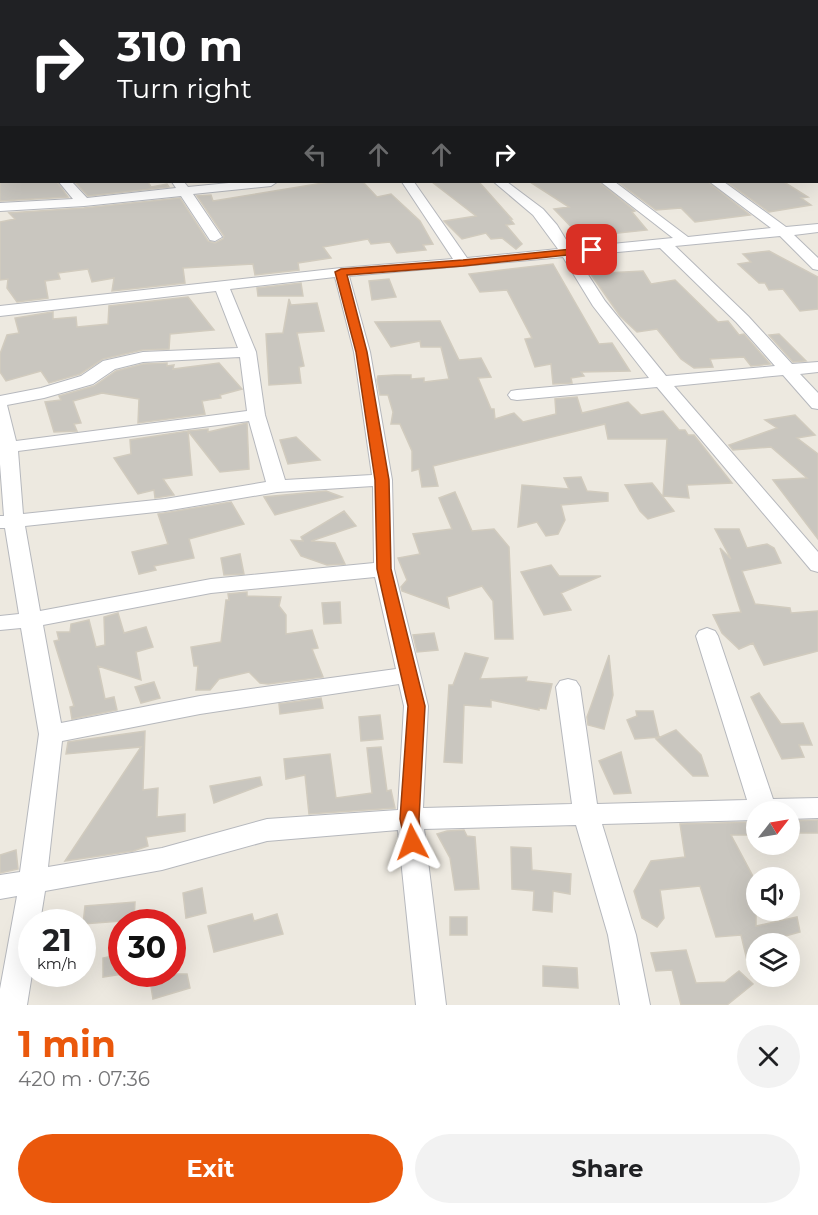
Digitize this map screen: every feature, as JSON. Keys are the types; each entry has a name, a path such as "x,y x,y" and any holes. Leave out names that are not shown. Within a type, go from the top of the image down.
{"street":[{"path":"66,183 84,202"},
{"path":"0,207 84,202 181,186 248,183"},
{"path":"409,183 463,263"},
{"path":"501,183 538,212 552,228 598,303 660,382 818,565"},
{"path":"608,183 684,240"},
{"path":"717,183 783,231 818,266"},
{"path":"181,186 215,237"},
{"path":"0,311 341,272 463,263 818,228"},
{"path":"663,243 742,319 818,404"},
{"path":"341,272 362,352 382,480 384,569 416,706 410,819 431,1005"},
{"path":"221,285 248,351 256,415 277,486"},
{"path":"0,401 44,393 87,380 109,365 143,357 248,351"},
{"path":"517,395 818,367"},
{"path":"0,408 7,521 31,620 51,734 33,880 12,1005"},
{"path":"4,447 142,427 256,415"},
{"path":"7,521 165,505 277,486 382,480"},
{"path":"0,623 31,620 212,586 384,569"},
{"path":"707,636 760,801"},
{"path":"51,734 200,705 408,675"},
{"path":"567,687 586,814 621,935 635,1005"},
{"path":"800,808 818,808"},
{"path":"410,819 818,808"},
{"path":"0,887 162,858 267,830 410,819 746,809"}],"building":[{"path":"0,183 58,183 68,197 0,201"},
{"path":"76,183 149,183 151,187 167,184 169,187 88,196"},
{"path":"323,183 364,183 377,197 391,194 420,221 433,244 423,245 426,250 397,253 390,242 371,244 368,239 323,247 331,258 298,263 299,270 255,275 253,264 183,268 185,283 112,291 114,278 92,282 88,269 58,273 60,279 45,281 48,298 17,302 7,288 8,279 0,280 0,222 15,219 9,213 180,198 208,241 215,243 224,236 197,196 211,195 213,201"},
{"path":"433,183 480,183 512,219 510,219 514,224 506,225 522,244 516,249 502,238 491,239 486,233 462,239 444,221 476,216"},
{"path":"532,183 600,183 635,211 632,212 647,230 581,237 554,209 569,207"},
{"path":"619,183 709,183 750,215 695,222 681,208 656,210"},
{"path":"728,183 786,183 808,197 801,198 811,205 769,212"},
{"path":"769,251 818,277 818,309 800,311 783,289 769,290 765,283 759,283 738,264 751,262 743,254"},
{"path":"553,264 599,344 612,343 630,371 581,372 584,376 571,378 572,383 553,384 551,364 535,367 525,339 532,338 507,290 480,292 469,274"},
{"path":"604,271 605,273 643,271 651,284 675,280 718,322 728,321 739,335 744,334 770,364 751,366 744,357 710,359 713,367 694,368 681,359 657,329 637,332 620,316 590,273"},
{"path":"389,279 396,297 372,300 369,281"},
{"path":"301,283 303,296 258,296 257,288"},
{"path":"188,297 214,330 170,334 169,349 142,350 103,359 80,374 49,383 41,371 6,381 0,372 0,354 7,335 19,333 15,318 53,312 53,319 76,317 77,327 108,324 109,306"},
{"path":"289,299 291,305 317,303 324,331 297,333 304,366 299,367 301,383 269,385 266,334 283,333"},
{"path":"440,321 459,360 481,358 491,377 478,378 491,409 494,409 495,419 514,413 523,422 556,414 555,399 577,397 582,413 628,402 641,415 663,411 679,430 685,430 688,435 694,435 732,483 687,485 689,498 663,496 667,439 608,439 605,424 433,466 438,486 422,487 419,469 412,471 412,451 400,424 391,424 393,412 388,395 380,395 377,380 378,376 395,375 411,375 411,379 424,378 424,382 449,379 441,347 421,347 420,341 391,347 375,322"},
{"path":"779,334 806,361 793,362 769,335"},
{"path":"167,363 167,366 174,365 173,369 219,363 242,389 220,395 221,398 202,401 205,414 138,423 139,399 102,393 73,401 81,423 74,424 77,431 54,432 45,402 61,400 59,396 94,386 116,371 143,364"},
{"path":"795,415 815,435 797,438 818,454 818,539 773,480 807,478 771,447 733,450 729,445 777,428 765,420"},
{"path":"247,423 249,469 220,472 188,431 208,429 208,432"},
{"path":"188,431 192,475 163,479 174,495 155,498 154,490 138,494 114,458 131,454 130,440"},
{"path":"296,437 320,460 288,464 280,440"},
{"path":"581,477 587,491 608,493 608,501 561,505 565,520 558,534 546,536 537,522 518,527 522,485 569,489 564,478"},
{"path":"652,483 674,511 648,519 640,511 625,485"},
{"path":"326,491 342,497 275,515 264,497"},
{"path":"455,492 472,531 494,529 509,547 513,639 495,639 493,601 482,586 447,597 449,608 402,591 401,587 407,580 398,558 420,554 413,534 452,529 439,498"},
{"path":"231,502 244,524 189,539 194,558 154,566 156,570 139,574 132,552 168,544 158,514"},
{"path":"344,511 356,526 311,541 335,543 345,564 327,565 301,556 291,540 303,541 301,537"},
{"path":"715,529 739,529 747,548 767,544 774,548 781,563 742,571 755,604 790,608 791,613 818,611 818,651 764,665 753,643 739,649 722,633 713,615 741,612 720,548 731,559"},
{"path":"240,554 244,574 224,575 221,558"},
{"path":"551,565 559,576 601,576 561,593 571,610 544,615 521,572"},
{"path":"247,592 247,596 281,597 279,606 286,615 286,634 312,630 318,648 312,649 323,677 268,684 260,683 249,672 219,679 210,690 196,690 198,666 194,666 191,647 221,642 226,600 229,600 228,594"},
{"path":"340,602 341,623 324,624 322,603"},
{"path":"118,613 124,633 146,627 153,647 136,652 141,680 98,666 105,699 114,697 117,710 72,719 70,707 74,706 54,641 59,640 57,632 70,632 71,624 89,620 96,647 105,645 104,617"},
{"path":"434,633 438,650 417,652 413,635"},
{"path":"465,653 488,658 480,679 527,677 526,681 552,684 546,709 539,708 539,710 491,700 491,707 464,705 462,763 444,762 449,685 453,685"},
{"path":"609,655 613,695 604,729 588,725 587,717"},
{"path":"154,682 160,698 141,703 135,687"},
{"path":"759,693 781,724 803,723 812,745 799,745 804,757 782,759 751,697"},
{"path":"321,698 323,708 280,714 279,704"},
{"path":"636,711 653,711 659,737 635,739 627,720 637,716"},
{"path":"380,715 383,739 361,741 359,717"},
{"path":"676,730 701,755 708,776 693,776 656,739"},
{"path":"145,731 143,790 158,788 157,817 185,814 185,831 146,837 148,846 133,851 65,861 141,747 66,754 68,742"},
{"path":"381,747 387,791 391,790 395,808 309,814 305,775 286,779 284,759 330,754 336,798 372,793 367,748"},
{"path":"621,752 631,793 614,794 599,761"},
{"path":"260,777 262,785 214,803 210,786"},
{"path":"818,820 818,833 800,833 800,821"},
{"path":"746,822 746,835 731,835 748,867 746,867 746,921 756,921 756,926 779,921 798,921 800,932 746,933 746,956 741,935 716,937 700,886 660,890 664,918 657,927 642,918 634,891 651,861 685,857 680,824"},
{"path":"464,830 467,836 475,837 479,889 455,890 450,858 437,834"},
{"path":"511,847 531,848 532,870 571,874 570,894 553,891 552,912 533,910 534,891 512,889"},
{"path":"16,850 18,869 0,873 0,855"},
{"path":"202,888 206,913 186,918 183,893"},
{"path":"135,902 135,909 108,909 108,922 96,923 96,909 85,909 85,906"},
{"path":"252,914 254,921 277,914 283,934 214,952 208,926"},
{"path":"450,917 467,917 467,935 450,935"},
{"path":"686,950 696,983 725,982 739,971 746,978 746,987 749,987 727,1005 681,1005 672,970 656,971 651,953"},
{"path":"108,957 108,976 103,977 103,958"},
{"path":"543,966 577,968 578,988 543,986"},
{"path":"187,974 190,988 153,999 151,987 186,987"}],"route":[{"path":"412,842 410,819 416,706 384,569 382,480 362,352 341,272 592,250"}]}
